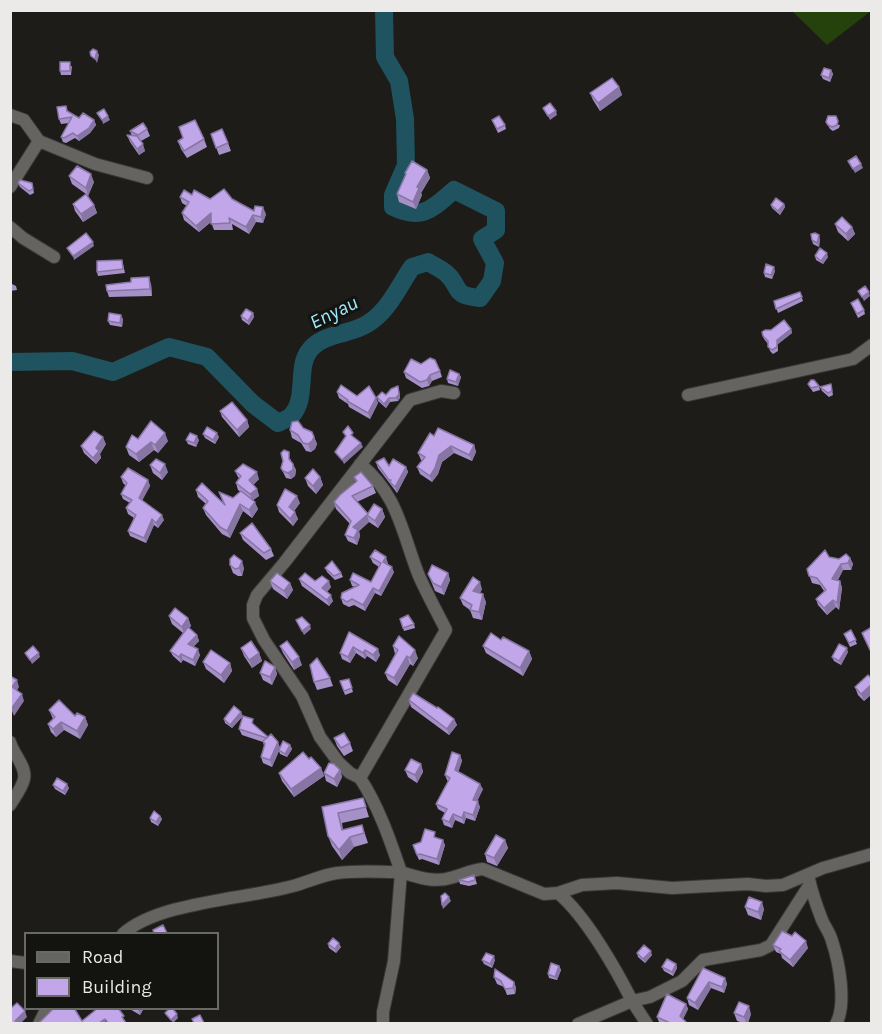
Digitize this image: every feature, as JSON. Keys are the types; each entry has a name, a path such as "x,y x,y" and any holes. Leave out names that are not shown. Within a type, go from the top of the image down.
{"street":[{"path":"10,115 24,120 39,141 95,164 147,178"},
{"path":"10,187 39,141"},
{"path":"10,227 22,238 54,257"},
{"path":"688,395 853,359 872,345"},
{"path":"383,1023 383,1012 394,961 401,872 371,795 360,778 339,763 320,737 302,696 264,640 253,618 253,604 257,595 410,400 441,391 454,393"},
{"path":"360,464 387,491 420,577 446,630 360,778"},
{"path":"10,742 25,777 10,805"},
{"path":"124,932 140,921 164,912 293,886 334,873 350,871 401,872 435,880 483,869 536,892 558,893 582,885 617,883 672,888 748,884 783,885 809,880 872,854"},
{"path":"578,1023 632,1000 650,997 682,981 703,960 766,948 771,945 809,880"},
{"path":"809,880 822,920 832,941 837,961 842,1012 836,1023"},
{"path":"558,893 596,939 647,1023"}],"green space":[{"path":"792,11 871,11 827,45"}],"building":[{"path":"93,49 97,51 95,59 90,52"},
{"path":"60,62 70,62 70,71 60,71"},
{"path":"824,68 831,70 829,78 821,75"},
{"path":"612,78 619,87 598,103 590,93"},
{"path":"550,103 556,111 548,116 543,108"},
{"path":"66,106 67,111 79,118 83,113 94,120 89,128 77,136 73,133 64,138 61,137 72,117 59,119 57,107"},
{"path":"104,109 108,116 102,120 97,113"},
{"path":"499,116 505,125 497,129 492,120"},
{"path":"828,116 836,116 837,125 832,127 828,125 826,122"},
{"path":"195,120 204,139 184,151 178,141 183,138 179,127"},
{"path":"143,123 147,129 138,135 130,131"},
{"path":"222,129 228,143 216,148 211,134"},
{"path":"127,135 137,136 143,144 137,149"},
{"path":"856,156 861,164 853,169 848,161"},
{"path":"412,161 427,170 417,187 419,188 413,202 397,194"},
{"path":"77,166 91,174 86,188 69,176"},
{"path":"20,180 32,183 33,189 29,191 18,183"},
{"path":"224,189 232,199 254,211 255,206 263,207 261,217 253,215 246,227 229,218 230,223 211,224 211,213 196,226 182,213 189,202 180,197 184,190 192,195 194,190 210,199"},
{"path":"86,194 94,205 81,214 73,204"},
{"path":"776,198 784,204 778,211 771,205"},
{"path":"842,217 852,227 846,234 835,224"},
{"path":"86,233 93,242 73,256 67,248"},
{"path":"811,234 819,235 817,243 812,240"},
{"path":"820,248 827,253 821,261 815,256"},
{"path":"122,260 123,269 97,272 97,261"},
{"path":"766,264 774,267 771,275 764,273"},
{"path":"149,277 150,289 107,291 106,285 131,282 131,278"},
{"path":"865,286 869,292 862,297 858,291"},
{"path":"800,292 802,297 776,309 774,301"},
{"path":"858,299 864,310 857,314 851,303"},
{"path":"246,309 253,313 248,321 241,316"},
{"path":"109,313 121,315 120,323 108,321"},
{"path":"784,320 791,329 777,340 777,347 772,350 768,347 768,341 762,332 771,330"},
{"path":"430,358 435,360 440,371 430,375 427,380 420,382 404,372 411,359 421,364"},
{"path":"450,370 459,374 456,382 447,379"},
{"path":"811,380 819,386 811,388 808,384"},
{"path":"831,384 832,391 828,393 820,387"},
{"path":"341,385 357,396 369,386 376,398 368,413 347,401 337,392"},
{"path":"398,386 399,394 396,398 389,398 384,404 377,397 382,392 386,395"},
{"path":"232,402 247,420 237,430 220,411"},
{"path":"151,421 165,433 155,445 151,442 136,454 126,447 132,435 138,439"},
{"path":"298,421 303,428 312,432 314,437 308,444 303,443 298,435 290,430 292,422"},
{"path":"348,426 353,433 351,435 361,443 342,460 335,452 346,436 343,432"},
{"path":"207,427 217,433 213,440 203,434"},
{"path":"438,428 474,445 469,455 451,446 439,455 430,476 417,467 425,457 418,453 430,433 434,436"},
{"path":"94,431 103,437 96,448 99,451 93,458 81,446"},
{"path":"190,433 197,436 194,443 186,440"},
{"path":"284,450 289,452 289,459 293,464 293,470 288,473 281,468 283,461 281,453"},
{"path":"384,458 389,466 393,459 406,467 395,487 376,462"},
{"path":"156,459 165,464 160,473 150,465"},
{"path":"243,464 257,472 249,480 257,489 250,494 236,483 241,476 235,471"},
{"path":"128,468 148,480 139,498 162,515 156,523 152,519 144,538 128,531 136,515 126,508 132,500 121,494 127,483 121,477"},
{"path":"313,469 320,477 313,486 305,478"},
{"path":"361,472 373,486 352,496 368,514 353,527 358,530 354,538 345,535 351,521 334,502 357,481 354,477"},
{"path":"202,483 225,505 219,492 233,498 241,491 255,502 249,510 240,504 227,531 220,527 203,508 208,501 196,490"},
{"path":"285,489 297,496 289,507 295,512 290,519 277,505"},
{"path":"374,504 382,509 375,521 367,515"},
{"path":"252,523 271,549 264,553 240,533"},
{"path":"375,550 386,557 383,562 392,567 379,591 373,588 363,605 352,599 347,602 341,598 342,593 359,585 350,580 353,573 371,582 381,563 370,557"},
{"path":"825,550 829,557 839,559 846,554 850,558 848,563 841,564 832,579 840,581 837,603 833,600 824,608 816,599 826,590 817,578 809,576 807,569"},
{"path":"234,555 242,561 239,568 235,569 230,565 230,559"},
{"path":"332,561 341,573 334,576 325,568"},
{"path":"432,565 448,573 441,587 433,583 428,574"},
{"path":"277,573 290,583 284,591 270,581"},
{"path":"305,573 315,581 322,576 329,581 322,588 331,595 327,600 299,579"},
{"path":"473,577 480,582 473,591 483,594 479,612 470,610 472,605 460,598"},
{"path":"175,608 188,618 182,627 169,616"},
{"path":"408,615 414,624 403,628 400,619"},
{"path":"302,617 310,625 302,631 296,620"},
{"path":"188,627 197,635 188,644 198,649 193,660 181,654 179,657 170,651"},
{"path":"872,627 872,649 870,650 862,633"},
{"path":"851,630 856,640 849,643 844,634"},
{"path":"349,632 378,649 373,655 365,650 363,653 353,647 348,657 340,653"},
{"path":"491,633 501,640 503,637 529,651 520,668 483,646"},
{"path":"399,636 415,650 410,658 407,656 394,678 385,673 398,650 393,646"},
{"path":"251,641 259,653 249,660 241,648"},
{"path":"287,641 299,657 292,662 280,646"},
{"path":"839,644 847,648 839,661 832,657"},
{"path":"33,646 39,653 30,660 25,653"},
{"path":"211,650 230,663 221,675 203,662"},
{"path":"317,658 330,678 314,682 310,665"},
{"path":"265,661 275,667 270,677 260,673"},
{"path":"868,675 872,679 872,684 861,694 855,687"},
{"path":"10,676 17,680 12,687 22,694 11,709"},
{"path":"349,679 352,688 344,691 340,681"},
{"path":"413,693 454,719 447,729 409,700"},
{"path":"59,700 75,716 77,713 85,717 77,731 61,722 53,729 48,724 55,717 49,710"},
{"path":"234,706 241,712 230,725 224,719"},
{"path":"243,716 253,719 252,723 268,737 271,734 278,742 270,760 261,757 265,744 263,741 267,738 239,729"},
{"path":"344,733 350,743 341,748 334,738"},
{"path":"283,741 290,745 285,754 279,750"},
{"path":"303,752 321,768 291,789 279,773"},
{"path":"452,752 460,755 455,770 480,784 473,800 478,801 473,815 464,812 462,818 453,814 449,822 442,819 447,809 436,804 450,778 445,775"},
{"path":"411,759 421,764 415,775 405,770"},
{"path":"329,763 334,764 340,770 334,779 324,773"},
{"path":"57,778 67,784 63,791 53,785"},
{"path":"363,798 366,807 338,813 342,830 362,825 364,833 350,837 339,850 328,836 322,807"},
{"path":"154,811 160,816 156,822 150,818"},
{"path":"425,829 435,832 434,837 443,840 437,859 417,855 413,845 421,842"},
{"path":"496,835 505,840 494,858 485,854"},
{"path":"474,875 475,880 468,882 459,880"},
{"path":"445,893 449,897 442,905 441,896"},
{"path":"749,897 762,902 758,912 745,907"},
{"path":"163,925 166,932 154,932 153,930"},
{"path":"782,931 792,936 795,932 806,941 790,960 779,951 781,949 773,945"},
{"path":"333,938 339,943 335,949 328,944"},
{"path":"644,945 651,951 643,959 637,953"},
{"path":"486,953 494,956 490,964 482,960"},
{"path":"667,959 676,964 672,972 662,967"},
{"path":"551,963 559,966 555,977 548,974"},
{"path":"703,968 725,978 722,987 709,982 695,1003 687,998"},
{"path":"495,969 514,982 513,988 505,989 501,981 494,977"},
{"path":"667,994 686,1004 680,1016 687,1023 670,1023 657,1017"},
{"path":"739,1002 749,1006 744,1017 734,1013"},
{"path":"17,1003 25,1011 15,1021 17,1023 10,1023 10,1009"},
{"path":"52,1010 75,1010 82,1021 96,1010 120,1010 126,1023 108,1023 105,1019 99,1023 39,1023"},
{"path":"168,1010 174,1010 177,1014 171,1020 165,1013"},
{"path":"200,1015 204,1023 194,1023 192,1019"}],"waterway":[{"name":"Enyau","path":"10,362 72,361 113,372 169,347 207,357 253,404 278,423 290,417 296,409 301,392 303,366 309,351 329,337 360,328 374,319 387,306 412,267 428,262 446,273 464,295 480,298 492,281 495,263 482,239 496,230 496,211 454,190 433,207 419,213 393,207 393,195 406,165 405,119 399,81 385,57 384,10"}]}
